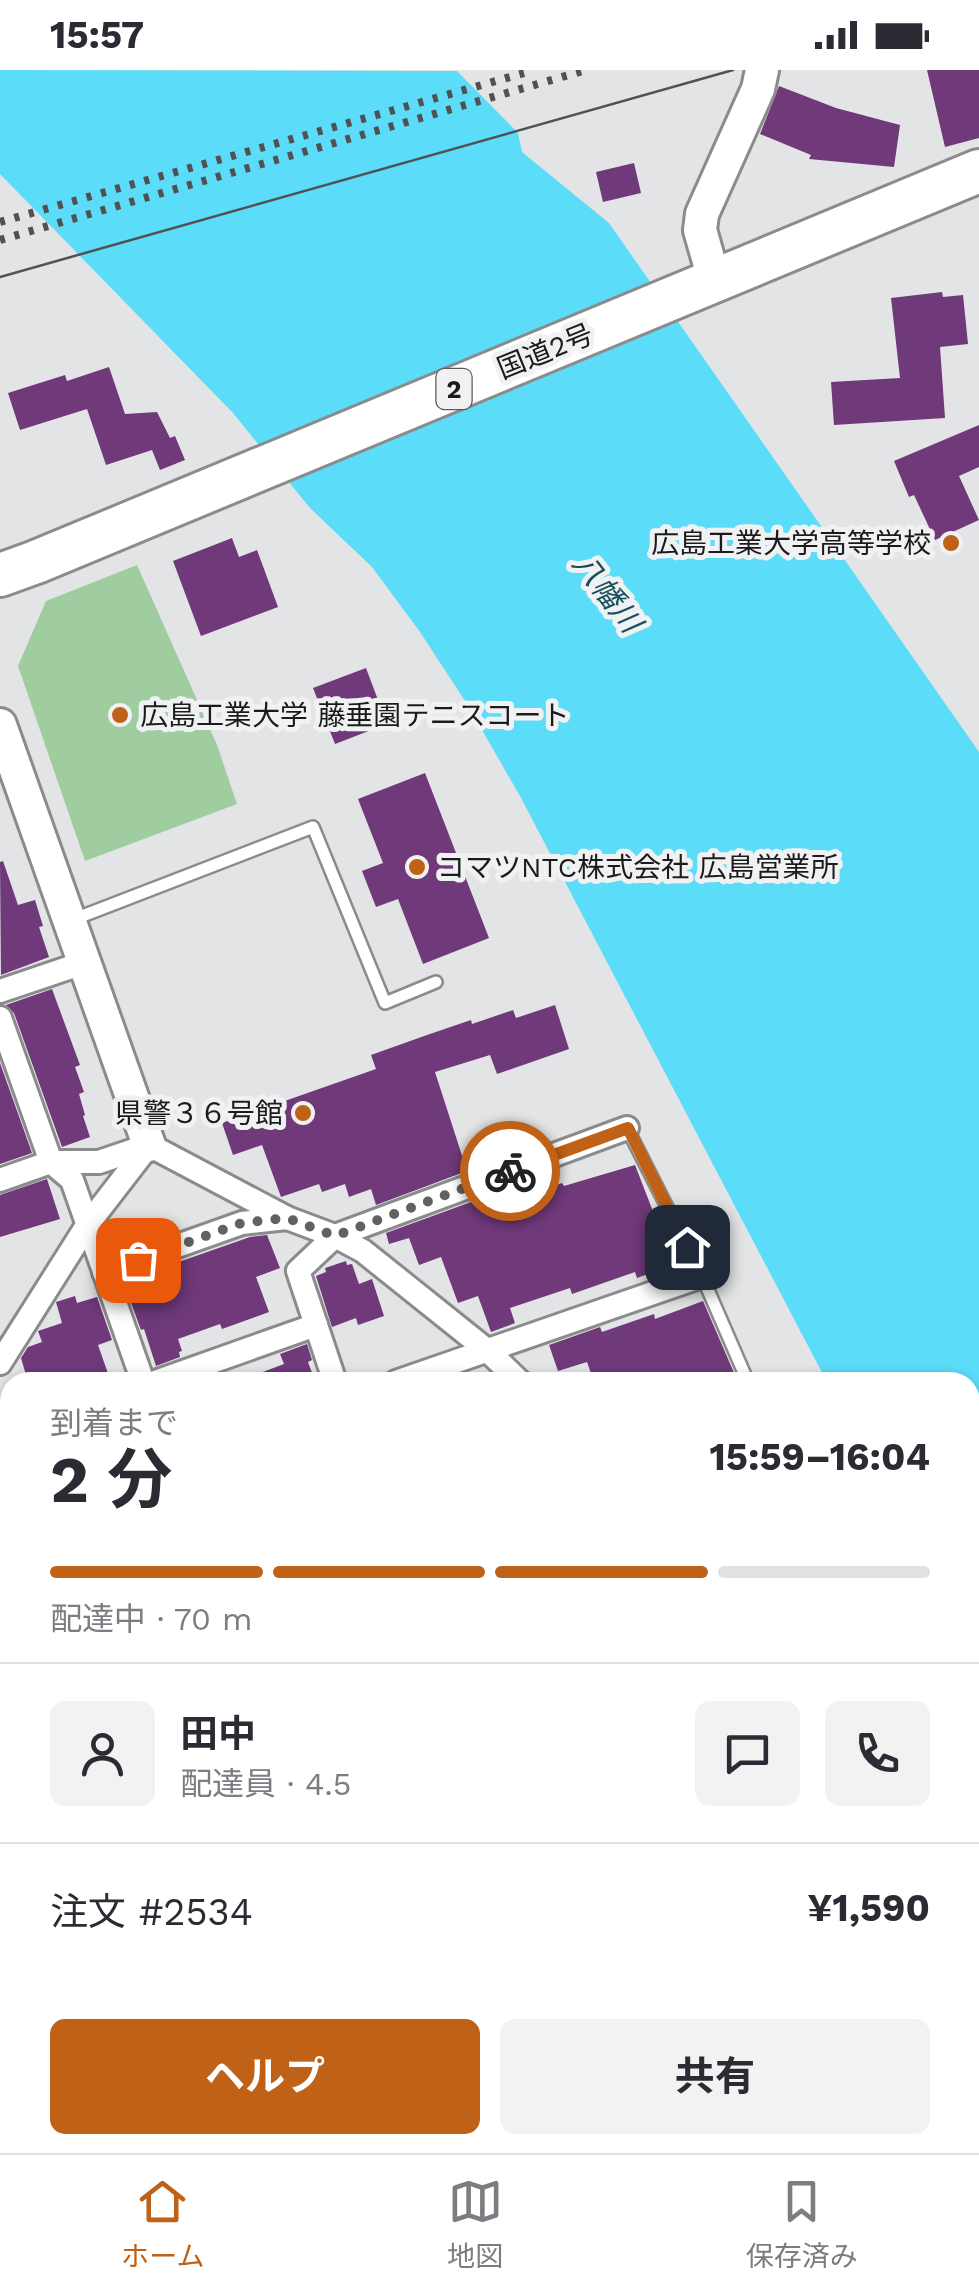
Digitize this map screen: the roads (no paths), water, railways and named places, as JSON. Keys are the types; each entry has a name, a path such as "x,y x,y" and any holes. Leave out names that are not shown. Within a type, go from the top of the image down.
{"highway":[{"name":"国道2号","path":"0,575 979,171"}],"street":[{"path":"714,279 700,230 702,214 758,89 762,70"},
{"path":"0,724 150,1145 287,1218 364,1251 510,1372"},
{"path":"0,991 83,963"},
{"path":"0,1018 51,1162 72,1180 139,1372"},
{"path":"332,1372 298,1271 335,1236 628,1128"},
{"path":"0,1180 51,1162 99,1162 150,1145"},
{"path":"0,1363 88,1224 150,1145"},
{"path":"104,1272 242,1223 287,1218"},
{"path":"426,1372 702,1276"},
{"path":"183,1372 316,1325"}],"lane":[{"path":"68,921 313,827 385,1004 436,982"},
{"path":"628,1128 702,1276 744,1372"}],"water":[{"name":"八幡川","path":"0,70 457,71 518,133 522,152 609,223 979,752 979,1372 822,1372 520,796 420,632 372,567 310,508 233,413 0,174"}],"tram line":[{"path":"0,277 733,70"}],"railway":[{"path":"0,240 586,70"},
{"path":"0,222 524,73"}],"place":[{"name":"広島工業大学高等学校","path":"951,543"},
{"name":"広島工業大学 藤垂園テニスコート","path":"120,715"},
{"name":"コマツNTC株式会社 広島営業所","path":"417,867"},
{"name":"県警３６号館","path":"303,1113"}]}
